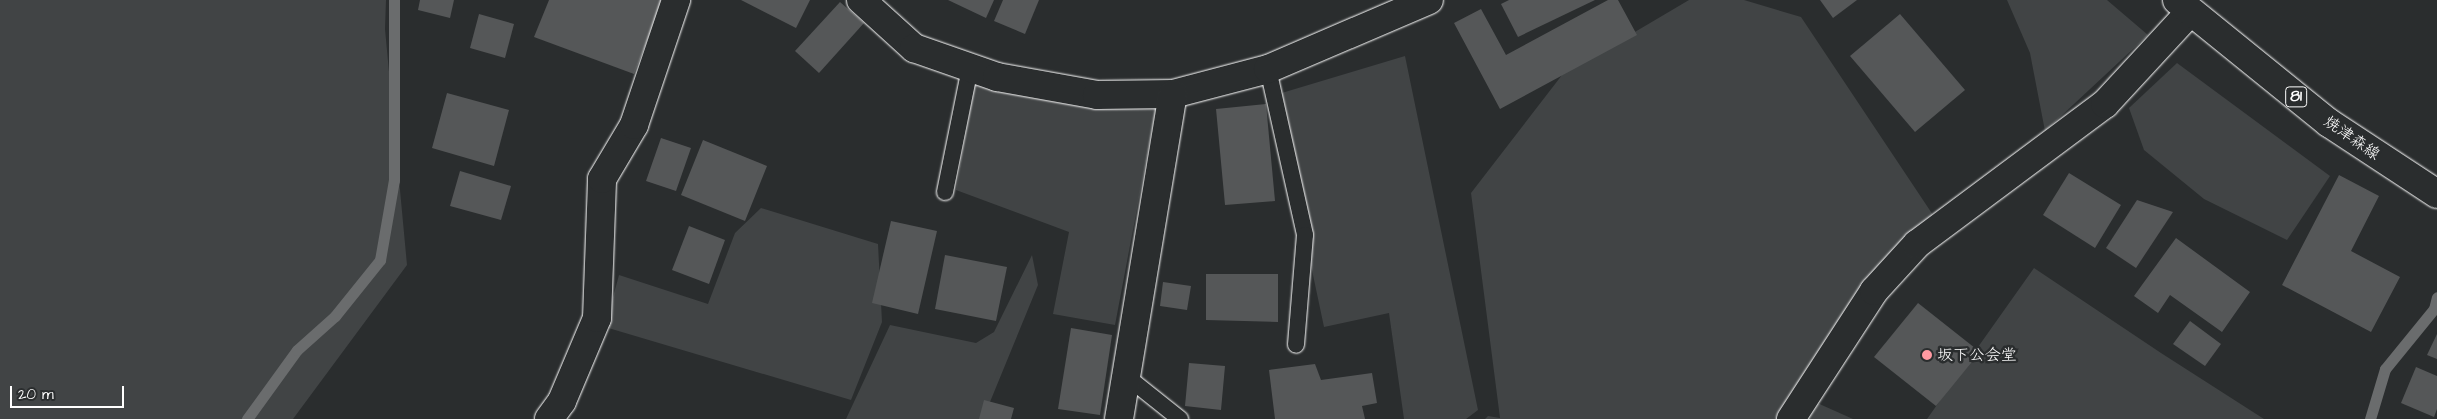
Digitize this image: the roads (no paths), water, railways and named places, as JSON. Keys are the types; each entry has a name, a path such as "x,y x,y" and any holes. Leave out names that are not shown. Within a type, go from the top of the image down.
{"street":[{"path":"549,419 562,401 597,318 602,179 634,126 676,0"},
{"path":"861,0 914,48 997,77 1097,94 1173,94 1268,69 1428,0"},
{"path":"1792,419 1874,291 1917,244 2104,104 2184,6"},
{"name":"焼津森線","path":"2184,6 2329,124 2429,190"},
{"path":"1119,419 1173,94"}],"lane":[{"path":"945,192 970,68"},
{"path":"1268,69 1305,235 1296,346"},
{"path":"1126,376 1180,419"}],"waterway":[{"path":"247,419 297,350 335,316 380,260 394,180 394,0"},
{"path":"2370,419 2385,369 2434,309 2437,297"}],"place":[{"name":"坂下公会堂","path":"1927,355"}]}
